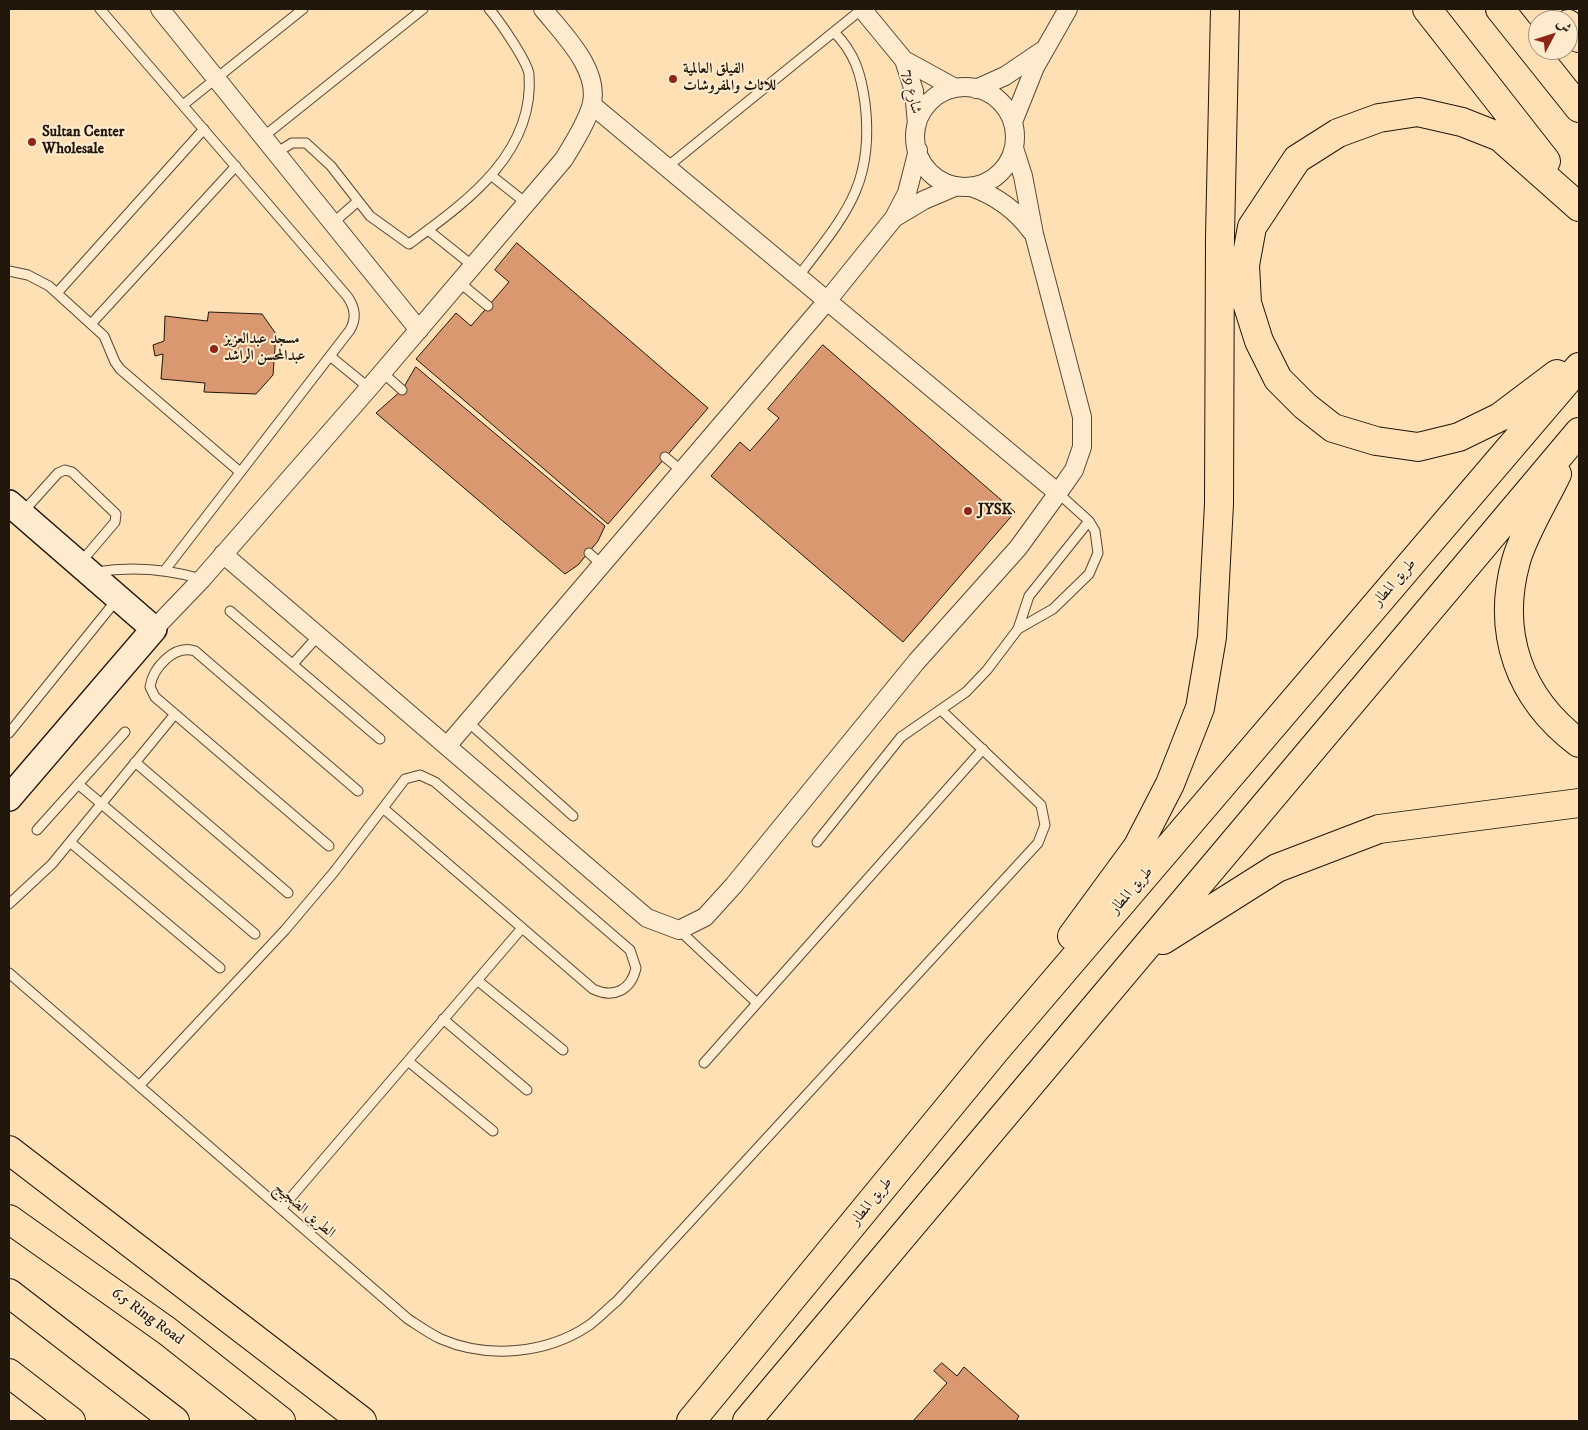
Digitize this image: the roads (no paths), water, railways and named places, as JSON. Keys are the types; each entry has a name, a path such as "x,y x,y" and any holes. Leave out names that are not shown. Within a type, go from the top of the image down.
{"main road":[{"path":"995,1050 1024,1002 1138,846 1170,784 1200,708 1212,637 1219,504 1220,236 1225,9"},
{"path":"1427,9 1579,206"},
{"path":"1500,9 1579,108"},
{"path":"1579,206 1500,137 1462,122 1418,112 1379,118 1338,133 1297,159 1252,228 1245,265 1247,303 1259,341 1278,379 1305,406 1333,428 1376,441 1418,447 1459,437 1500,417 1533,394 1579,356"},
{"name":"طريق المطار","path":"691,1419 995,1050 1579,367"},
{"path":"1576,436 1516,559 1507,600 1509,640 1520,668 1537,701 1561,729 1579,743"},
{"path":"747,1421 1576,436"},
{"path":"1140,954 1277,868 1379,828 1579,803"},
{"path":"9,1150 362,1421"},
{"name":"6.5 Ring Road","path":"9,1219 168,1331 281,1421"},
{"path":"9,1293 175,1421"},
{"path":"9,1373 71,1421"},
{"path":"301,1374 353,1421"}],"street":[{"path":"160,9 419,330"},
{"path":"9,798 154,628 202,579 369,388 564,159 584,127 592,105 592,87 586,70 574,47 543,9"},
{"name":"شارع 79","path":"862,9 904,60 955,88"},
{"path":"1013,122 1044,49 1068,9"},
{"path":"976,89 1005,76 1044,49"},
{"name":"شارع 79","path":"904,60 914,92 917,124"},
{"path":"223,554 647,918 679,930 705,917 734,885 917,661 1018,548 1074,470 1082,447 1082,417 1034,234 1023,176 1014,148 1013,122 1009,113 999,101 986,92 976,89 955,88 942,93 931,101 917,124 916,137 922,161 936,178 964,186 1000,200 1013,210 1034,234"},
{"path":"592,105 1058,493"},
{"path":"894,218 924,200 994,178 1010,160 1014,148"},
{"path":"447,746 827,301 894,218 907,193 918,150"},
{"path":"15,508 154,628"}],"lane":[{"path":"100,9 351,302 355,316 354,324 165,570"},
{"path":"183,105 215,77 303,9"},
{"path":"263,137 423,9"},
{"path":"276,153 292,143 306,143 332,166 370,216 409,244 451,213 499,169 526,119 529,72 502,25 490,9"},
{"path":"667,167 862,9"},
{"path":"798,277 843,217 854,199 866,159 868,138 862,78 852,53 834,32"},
{"path":"57,294 204,129"},
{"path":"92,324 236,166"},
{"path":"492,176 526,203"},
{"path":"333,223 358,201"},
{"path":"428,230 473,266"},
{"path":"9,271 38,280 92,324 108,341 118,367 240,472"},
{"path":"459,282 488,306"},
{"path":"330,356 369,388"},
{"path":"382,372 402,390"},
{"path":"665,457 682,471"},
{"path":"15,508 58,472 69,470 79,478 114,510 116,518 84,569"},
{"path":"817,842 892,746 911,728 940,710 977,681 1018,629 1053,609 1090,574 1095,564 1098,542 1089,521 1058,493"},
{"path":"1018,629 1020,617 1029,596 1089,521"},
{"path":"589,553 602,565"},
{"path":"84,569 165,570 202,579"},
{"path":"9,733 118,598"},
{"path":"230,611 380,739"},
{"path":"293,664 318,636"},
{"path":"330,846 151,693 150,681 175,652 188,649 201,655 358,791"},
{"name":"الطريق الضجيج","path":"9,973 408,1319 441,1339 478,1349 516,1351 554,1343 588,1326 617,1301 1038,844 1046,825 1041,804 940,710"},
{"path":"9,904 32,884 70,842 174,714"},
{"path":"468,722 573,816"},
{"path":"37,830 125,732"},
{"path":"704,1063 983,749"},
{"path":"136,762 288,893"},
{"path":"139,1086 291,923 405,780 420,775 428,777 630,950 636,968 634,978 629,986 621,991 602,993 593,989 383,808"},
{"path":"78,784 255,934"},
{"path":"70,842 220,968"},
{"path":"281,1209 522,928"},
{"path":"679,930 757,1003"},
{"path":"477,980 563,1050"},
{"path":"443,1020 527,1090"},
{"path":"408,1061 493,1131"}],"place":[{"name":"الفيلق العالمية للاثاث والمفروشات","path":"673,79"},
{"name":"Sultan Center Wholesale","path":"32,142"},
{"name":"مسجد عبدالعزيز عبدالمحسن الراشد","path":"214,349"},
{"name":"JYSK","path":"968,511"}]}
